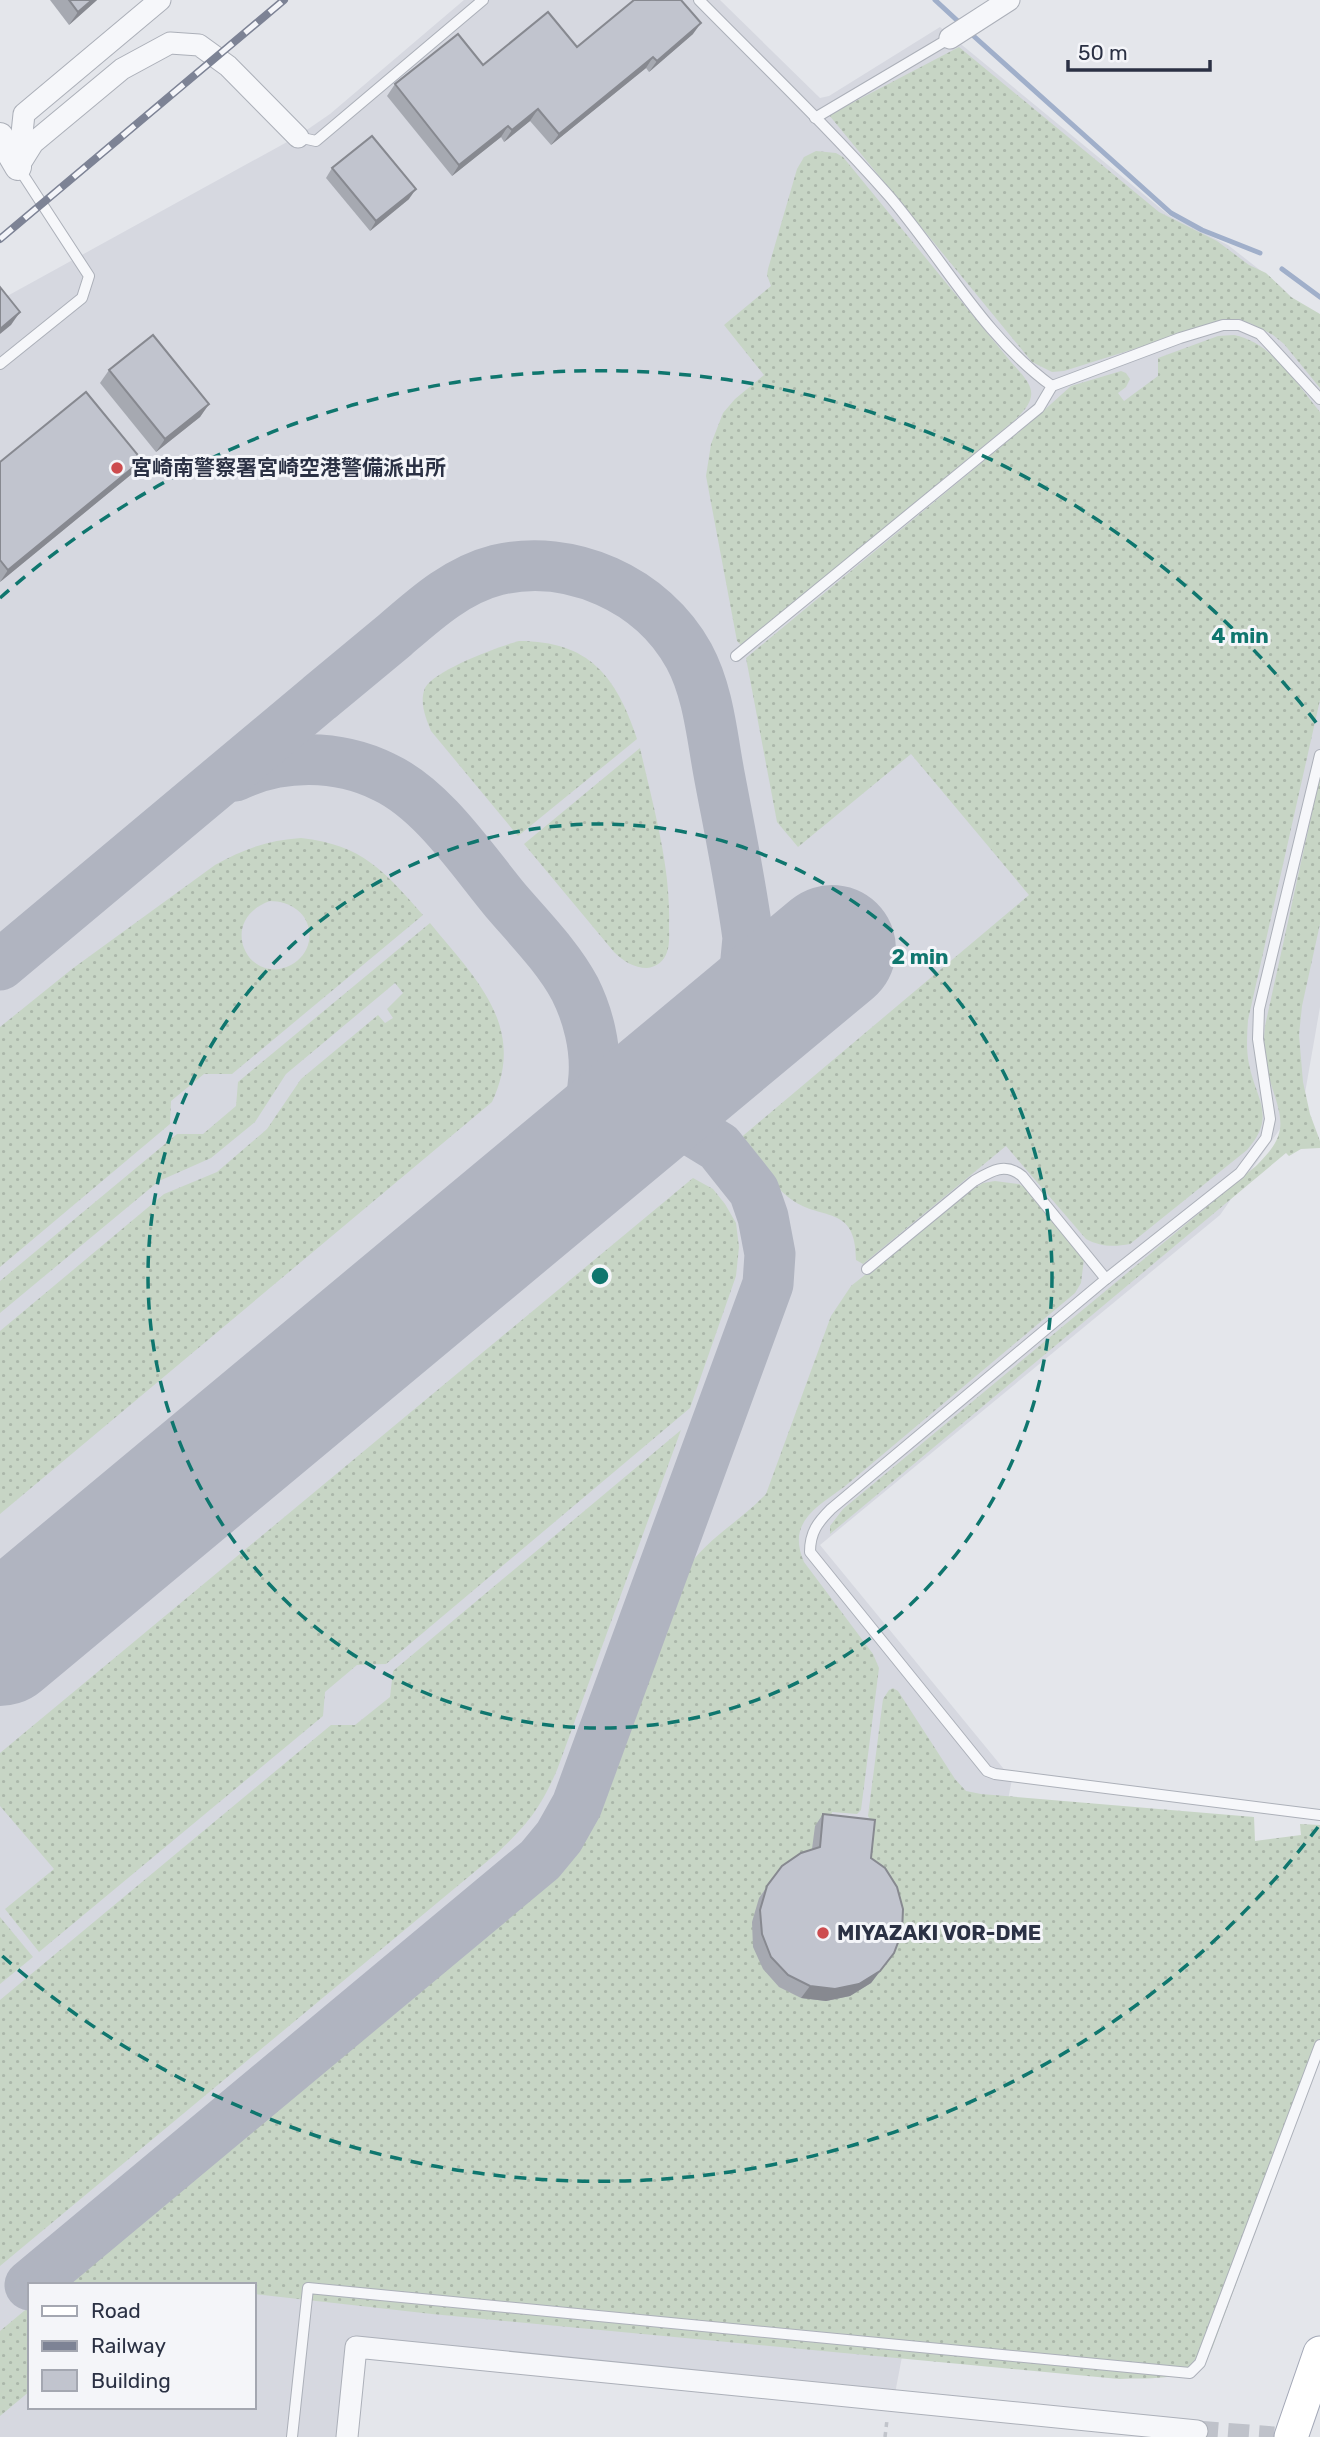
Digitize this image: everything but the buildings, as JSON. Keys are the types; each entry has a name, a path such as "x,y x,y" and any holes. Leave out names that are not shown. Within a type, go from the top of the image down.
{"main road":[{"path":"1292,2437 1320,2353"}],"street":[{"path":"6,168 24,114 160,0"},
{"path":"950,37 1009,0"},
{"path":"6,168 122,69 170,43 199,45 228,66 298,137"},
{"path":"0,136 6,168"},
{"path":"347,2437 356,2347 1197,2431"}],"lane":[{"path":"298,137 316,141 483,0"},
{"path":"699,0 890,197 997,336 1029,368 1052,386"},
{"path":"815,118 950,37"},
{"path":"0,364 82,298 89,276 6,168"},
{"path":"736,656 1039,408 1052,386 1180,338 1223,325 1239,325 1261,334 1320,399"},
{"path":"1320,754 1259,1009 1258,1039 1270,1119 1266,1138 1240,1173 1106,1279 831,1509 818,1521 810,1538 810,1552 987,1771 1320,1815"},
{"path":"867,1269 974,1181 991,1170 1003,1168 1014,1169 1022,1176 1106,1279"},
{"path":"292,2437 308,2288 1190,2373 1200,2363 1320,2045"}],"shaded area":[{"path":"464,0 720,0 820,98 829,96 940,27 1170,216 1228,245 1279,285 1320,325 1320,1007 1305,1093 1220,1215 820,1545 1012,1779 893,2404 353,2341 343,2437 0,2437 0,300 298,136 330,114"}],"green space":[{"path":"959,47 1159,212 1217,241 1249,265 1266,273 1291,297 1320,314 1320,388 1284,344 1273,335 1250,323 1235,321 1064,371 1052,372 1032,362 829,115"},
{"path":"816,151 836,153 843,157 1024,377 1031,389 1031,396 1029,403 1016,419 742,646 737,641 706,476 711,444 723,413 735,399 764,375 724,325 771,286 768,269 797,169 804,157"},
{"path":"1234,335 1248,339 1272,355 1320,412 1320,700 1248,1020 1248,1058 1262,1108 1261,1127 1247,1150 1130,1244 1108,1246 1086,1239 1006,1146 863,1264 856,1260 850,1229 843,1221 800,1205 788,1197 738,1140 1029,895 911,754 798,847 777,822 746,658 1071,386 1121,371 1130,379 1126,387 1118,393 1124,401 1158,376 1158,358 1218,336"},
{"path":"519,641 564,647 582,655 596,666 620,697 637,739 518,836 431,731 424,710 423,693 431,681 441,674 483,653"},
{"path":"640,748 660,836 669,903 667,952 660,963 647,968 629,963 614,952 524,844"},
{"path":"1320,776 1320,924 1302,1006 1299,1035 1303,1082 1320,1148 1301,1149 1289,1156 1286,1153 830,1534 830,1526 843,1509 1256,1166 1274,1145 1280,1117 1265,1060 1265,1026"},
{"path":"301,838 341,847 357,854 384,873 423,915 232,1074 204,1074 171,1101 170,1124 0,1267 0,1027 72,969 215,865 256,846","holes":["270,901 293,907 304,917 308,924 309,941 300,958 291,965 276,969 262,967 251,959 244,948 242,935 244,922 254,910"]},
{"path":"430,923 478,983 500,1026 504,1050 501,1075 492,1102 0,1514 0,1331 164,1194 217,1172 267,1129 301,1079 378,1015 385,1023 393,1018 387,1009 403,993 395,983 286,1074 255,1122 211,1158 159,1181 0,1313 0,1281 177,1134 203,1134 236,1106 238,1082"},
{"path":"693,1178 713,1189 725,1204 736,1223 739,1247 736,1276 690,1408 386,1664 357,1665 325,1692 323,1716 39,1952 5,1909 54,1869 0,1806 0,1753"},
{"path":"995,1181 1019,1184 1030,1191 1084,1259 1081,1283 1075,1293 823,1502 802,1527 799,1537 804,1562 873,1654 879,1668 861,1810 857,1814 832,1812 831,1818 872,1822 868,1816 883,1699 893,1688 898,1691 955,1779 966,1791 1254,1817 1255,1841 1301,1835 1300,1824 1320,1825 1320,2057 1212,2349 1204,2360 1194,2368 1171,2376 1119,2379 432,2314 256,2294 256,2283 58,2283 536,1887 563,1859 597,1805 684,1573 712,1540 766,1494 831,1316 851,1286 983,1183"},
{"path":"681,1430 557,1770 545,1796 524,1825 496,1854 0,2266 0,2000 331,1725 355,1725 390,1697 393,1671"},
{"path":"0,1917 33,1957 0,1984"},
{"path":"28,2308 28,2393 0,2416 0,2331"}],"waterway":[{"path":"935,0 961,24"},
{"path":"968,31 1171,213 1202,230 1260,253"},
{"path":"1282,269 1320,297"}],"taxiway":[{"path":"0,965 442,596 468,581 497,570 525,566 553,567 581,572 607,582 632,595 654,612 673,632 689,656 701,685 712,732 748,938 744,980 731,1011 703,1054"},
{"path":"235,776 271,764 329,761 366,769 402,787 451,832 560,966 584,1009 594,1054 594,1076 589,1108 578,1137 543,1190"},
{"path":"32,2283 540,1860 559,1837 577,1805 768,1284 770,1254 763,1217 754,1191 719,1147 683,1125 664,1122 624,1129 603,1138"}],"runway":[{"path":"0,1642 832,949"}],"tunnel":[{"path":"1197,2431 1274,2437"}],"railway":[{"path":"0,239 284,0"}],"place":[{"name":"宮崎南警察署宮崎空港警備派出所","path":"117,468"},
{"name":"MIYAZAKI VOR-DME","path":"823,1933"}]}
